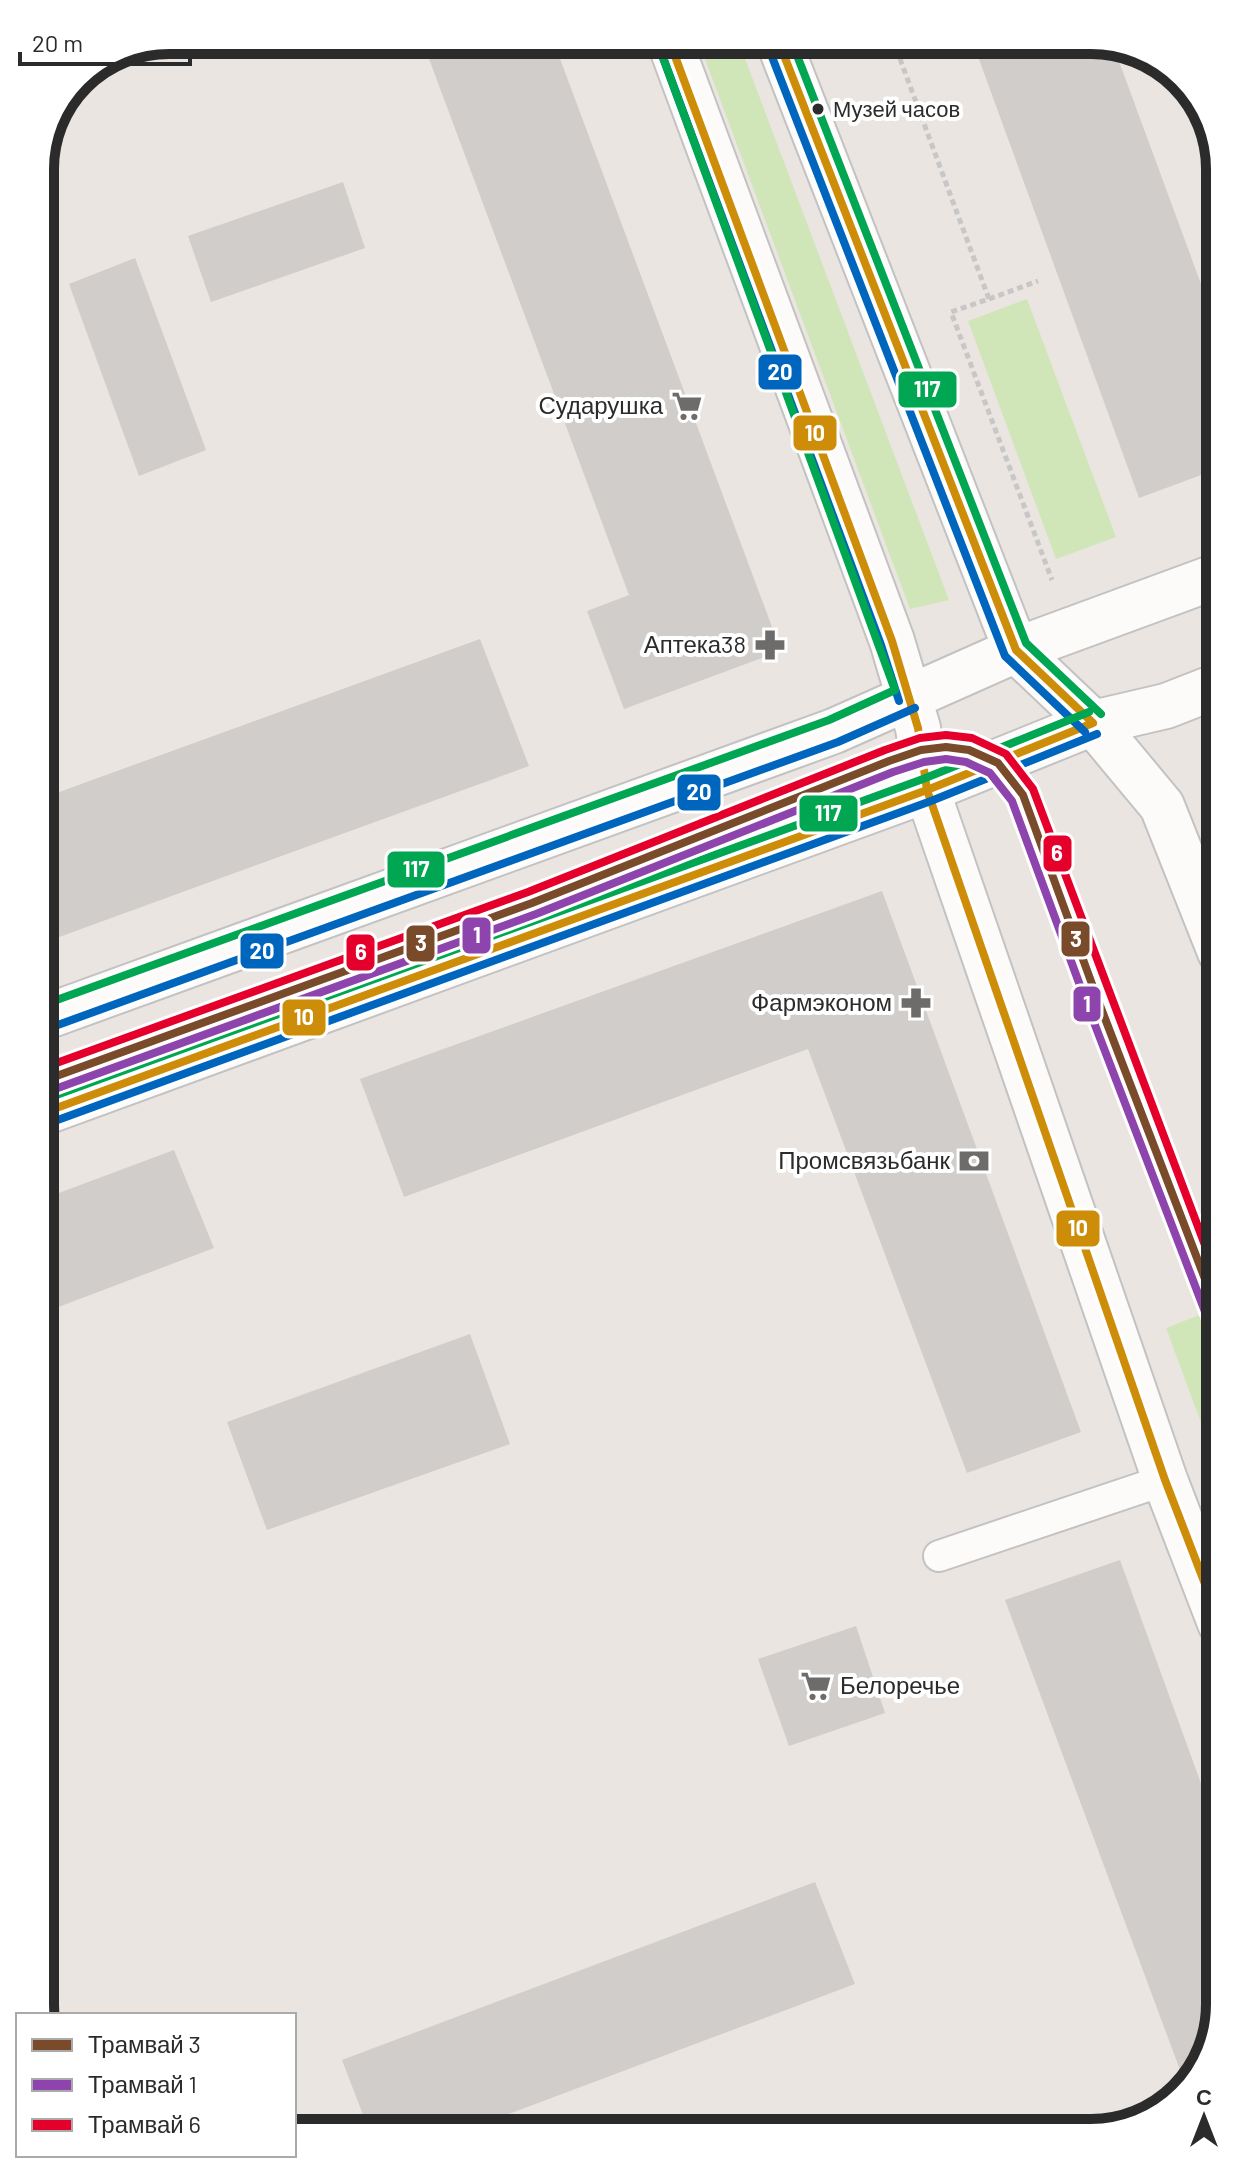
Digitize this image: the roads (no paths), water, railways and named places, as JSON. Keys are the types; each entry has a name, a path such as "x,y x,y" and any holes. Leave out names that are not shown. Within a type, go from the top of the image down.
{"main road":[{"path":"674,54 892,641 910,697 927,790 1165,1480 1206,1587"},
{"path":"783,54 1016,650 1093,723 1162,806 1206,917"},
{"path":"54,1014 834,731 1016,650 1206,580"},
{"path":"54,1109 927,790 1093,723 1166,706 1206,690"}],"lane":[{"path":"939,1556 1165,1480"}],"tram line":[{"name":"6","path":"54,1064 528,892 885,750 920,738 946,735 972,738 1006,754 1033,789 1206,1248"},
{"name":"3","path":"54,1077 532,903 889,761 921,750 946,747 969,750 998,763 1023,795 1206,1282"},
{"name":"1","path":"54,1089 536,914 893,772 924,762 946,759 966,762 990,773 1012,801 1206,1314"}],"place":[{"name":"Музей часов","path":"818,109"},
{"name":"Сударушка","path":"687,406"},
{"name":"Аптека38","path":"770,645"},
{"name":"Фармэконом","path":"916,1003"},
{"name":"Промсвязьбанк","path":"974,1161"},
{"name":"Белоречье","path":"816,1686"}]}
